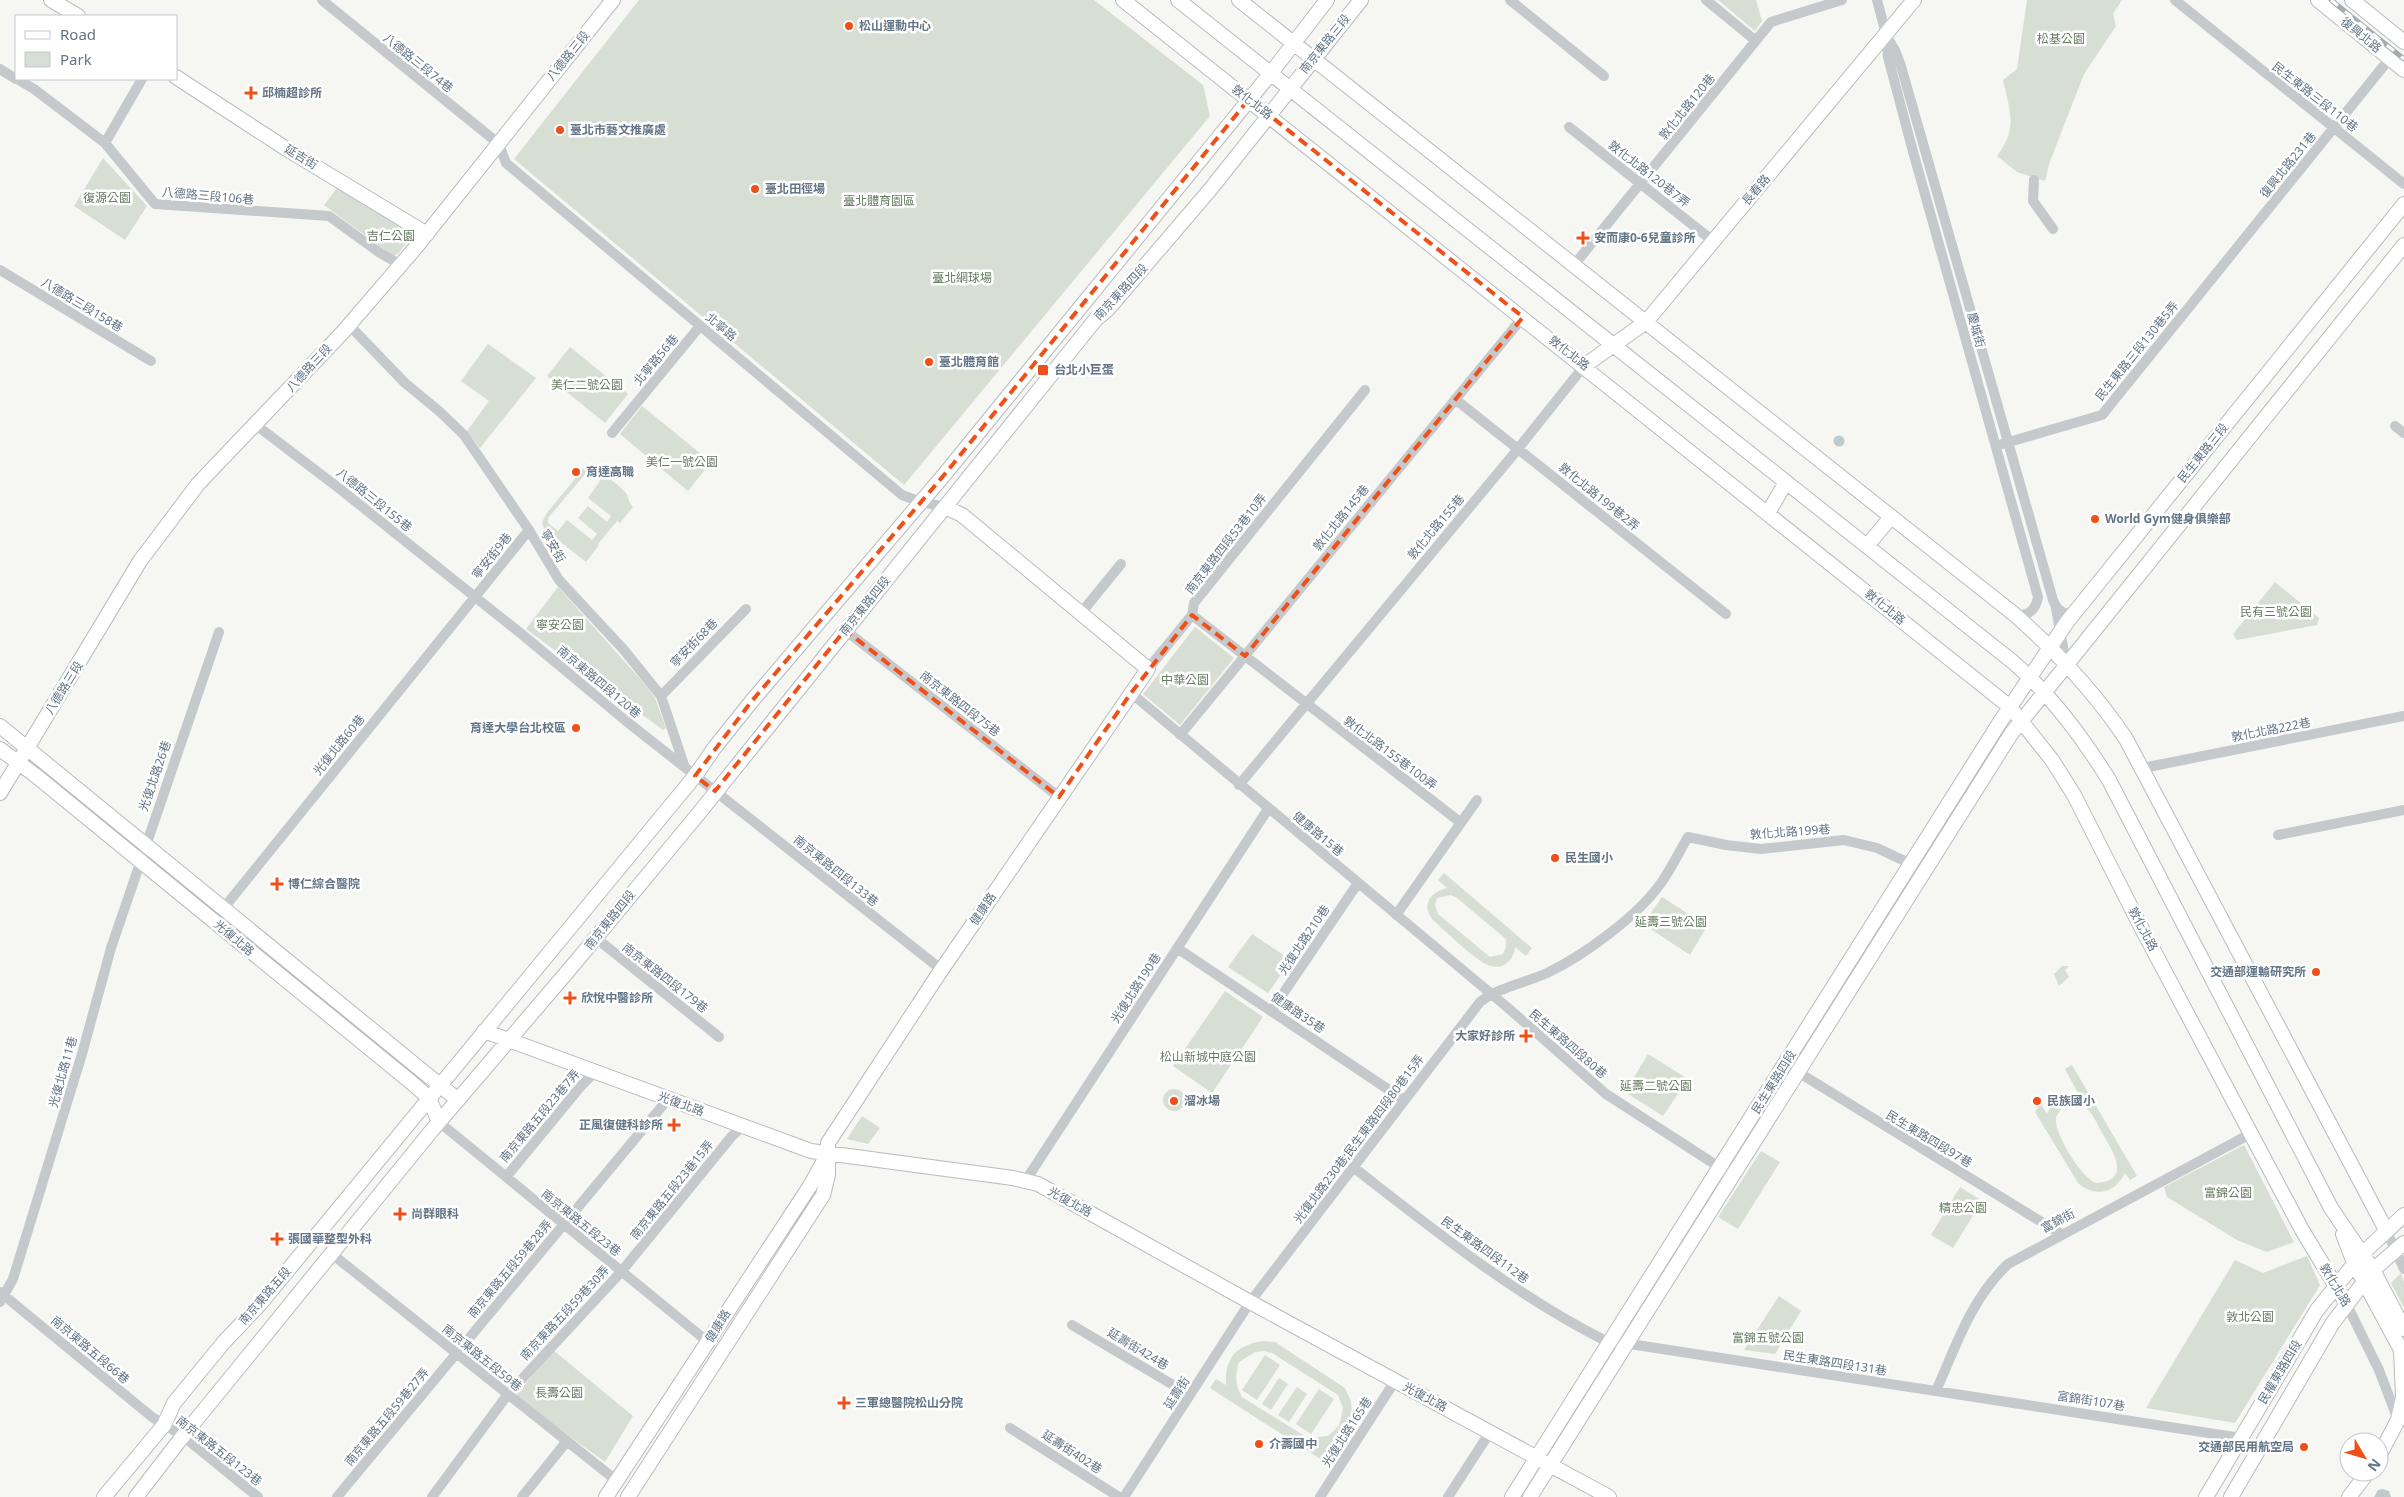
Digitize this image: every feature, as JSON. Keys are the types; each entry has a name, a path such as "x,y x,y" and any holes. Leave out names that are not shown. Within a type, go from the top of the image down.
{"main road":[{"path":"51,0 76,15"},
{"name":"八德路三段","path":"0,793 140,561 198,484 349,325 401,265 612,0"},
{"name":"敦化北路","path":"1124,0 2010,707 2022,720 2074,795 2140,925 2302,1230 2346,1303"},
{"path":"1178,0 2013,662 2043,693 2092,752 2109,780 2358,1258 2364,1282 2402,1351 2403,1398 2401,1423 2389,1441"},
{"path":"1239,0 2014,614 2051,646 2111,717 2142,768 2386,1230"},
{"name":"南京東路三段","path":"1270,74 1327,0"},
{"name":"南京東路三段","path":"1289,88 1361,0"},
{"name":"長春路","path":"1584,366 1646,322 1914,0"},
{"name":"復興北路","path":"2318,0 2404,70"},
{"name":"復興北路","path":"2352,0 2404,42"},
{"name":"南京東路四段","path":"429,1098 695,776 751,702 921,502 1270,74"},
{"name":"延吉街","path":"178,78 285,148 427,234"},
{"name":"南京東路四段","path":"439,1122 596,938 1096,319 1108,309 1164,245 1289,88"},
{"name":"民生東路三段","path":"2010,707 2080,605 2404,204"},
{"name":"民生東路三段","path":"2022,720 2404,245"},
{"path":"1768,513 1786,482"},
{"path":"944,507 962,515 1148,669"},
{"path":"1867,546 1891,517"},
{"name":"健康路","path":"628,1497 823,1195 828,1175 828,1143 942,970 1148,669"},
{"name":"民生東路四段","path":"1512,1497 2010,707"},
{"name":"民生東路四段","path":"1530,1497 2003,746 2022,720"},
{"name":"光復北路","path":"0,726 458,1100"},
{"name":"光復北路","path":"0,750 35,775 429,1098 439,1122"},
{"name":"光復北路","path":"484,1031 805,1149 827,1155 1026,1180 1038,1184 1250,1302 1609,1497"},
{"name":"南京東路五段","path":"104,1497 164,1425 174,1403 224,1342 260,1304 429,1098"},
{"name":"南京東路五段","path":"136,1497 182,1436 439,1122"},
{"name":"健康路","path":"606,1497 810,1186 827,1155"},
{"name":"民權東路四段","path":"2206,1497 2318,1310 2358,1258 2404,1215"},
{"name":"民權東路四段","path":"2231,1497 2274,1425 2286,1399 2346,1303 2373,1270 2400,1247"},
{"path":"2358,1258 2373,1270 2404,1329"},
{"path":"2349,1497 2360,1482"}],"street":[{"name":"八德路三段74巷","path":"322,0 499,144"},
{"path":"1510,0 1604,76"},
{"path":"1706,0 1756,41"},
{"name":"敦化北路120巷","path":"1574,265 1771,22 1842,0"},
{"name":"慶城街","path":"1877,0 1886,34 1888,57 1912,148 2038,597 2032,611 2023,615 2014,614"},
{"name":"民生東路三段110巷","path":"2175,0 2404,184"},
{"name":"慶城街","path":"1886,34 1901,66 2056,608 2066,664"},
{"name":"復興北路231巷","path":"2205,287 2390,58"},
{"name":"八德路三段106巷","path":"0,69 15,78"},
{"name":"八德路三段106巷","path":"18,80 34,89 106,142 155,204 329,216 380,254 401,265"},
{"path":"106,142 141,80"},
{"name":"敦化北路120巷7弄","path":"1569,127 1713,241"},
{"name":"北寧路","path":"499,144 506,163 902,495 921,502 944,507"},
{"path":"2034,180 2033,201 2053,230"},
{"name":"八德路三段158巷","path":"0,270 151,362"},
{"name":"民生東路三段130巷5弄","path":"1995,446 2102,415 2205,287"},
{"name":"敦化北路145巷","path":"1180,736 1523,317"},
{"name":"寧安街","path":"349,325 404,382 464,436 529,530 559,580 624,650 661,696 684,766 715,791"},
{"name":"北寧路56巷","path":"612,433 700,326"},
{"name":"敦化北路155巷","path":"1239,785 1584,366"},
{"name":"南京東路四段53巷10弄","path":"1192,615 1194,603 1365,390"},
{"name":"敦化北路199巷2弄","path":"1455,399 1726,614"},
{"name":"八德路三段155巷","path":"256,425 276,438 475,598"},
{"path":"2395,426 2404,433"},
{"name":"寧安街9巷","path":"475,598 529,530"},
{"path":"1080,613 1121,564"},
{"name":"南京東路四段120巷","path":"475,598 684,766"},
{"name":"光復北路60巷","path":"223,908 475,598"},
{"path":"2056,608 2069,613 2080,605"},
{"name":"寧安街68巷","path":"661,696 746,608"},
{"path":"1192,615 1305,704"},
{"name":"健康路","path":"1148,669 1192,615"},
{"name":"南京東路四段75巷","path":"845,630 1059,797"},
{"name":"光復北路26巷","path":"146,846 189,715 219,632"},
{"name":"健康路15巷","path":"1130,693 1490,994"},
{"name":"敦化北路155巷100弄","path":"1305,704 1460,822"},
{"name":"敦化北路222巷","path":"2142,768 2404,716"},
{"name":"南京東路四段133巷","path":"715,791 942,970"},
{"path":"1396,915 1477,800"},
{"name":"光復北路190巷","path":"1026,1180 1268,809"},
{"path":"2278,835 2404,810"},
{"name":"敦化北路199巷","path":"1490,994 1547,972 1584,951 1621,924 1660,885 1688,837 1726,845 1760,849 1844,840 1876,848 1911,864"},
{"name":"光復北路11巷","path":"1,1297 13,1279 82,1054 111,948 146,846"},
{"name":"光復北路210巷","path":"1272,1010 1358,883"},
{"name":"南京東路四段179巷","path":"596,938 719,1036"},
{"name":"健康路35巷","path":"1178,948 1404,1100"},
{"name":"光復北路230巷;民生東路四段80巷15弄","path":"1250,1302 1404,1100 1476,1008 1490,994"},
{"name":"民生東路四段80巷","path":"1490,994 1606,1094 1733,1176"},
{"name":"民生東路四段97巷","path":"1786,1064 2061,1234"},
{"name":"南京東路五段23巷7弄","path":"506,1177 581,1086 595,1072"},
{"name":"南京東路五段59巷28弄","path":"456,1353 668,1099"},
{"name":"南京東路五段23巷","path":"439,1122 708,1342"},
{"name":"南京東路五段23巷15弄","path":"621,1272 732,1136 743,1126"},
{"name":"富錦街","path":"1936,1392 1972,1309 1983,1291 2008,1264 2252,1133"},
{"name":"民生東路四段112巷","path":"1353,1166 1501,1279 1550,1310 1604,1340 1611,1341"},
{"path":"2386,1230 2400,1247 2404,1269"},
{"name":"南京東路五段59巷","path":"332,1254 617,1481"},
{"name":"南京東路五段59巷30弄","path":"432,1497 508,1394 621,1272"},
{"name":"南京東路五段66巷","path":"1,1297 164,1425"},
{"name":"延壽街","path":"1124,1497 1250,1302"},
{"name":"敦化北路","path":"2346,1303 2379,1370 2401,1423"},
{"name":"延壽街424巷","path":"1072,1325 1190,1395"},
{"name":"民生東路四段131巷","path":"1611,1341 1936,1392"},
{"name":"南京東路五段59巷27弄","path":"337,1497 456,1353"},
{"name":"光復北路165巷","path":"1320,1497 1396,1381"},
{"name":"富錦街107巷","path":"1936,1392 2241,1438"},
{"name":"南京東路五段123巷","path":"164,1425 182,1436 258,1497"},
{"name":"延壽街402巷","path":"1010,1428 1119,1497"},
{"path":"1448,1497 1490,1432"},
{"path":"522,1497 567,1441"}],"highlighted area":[{"path":"1249,99 1523,317 1245,656 1192,615 1131,693 1059,797 845,630 715,791 695,776 751,702 944,475"}],"green space":[{"name":"臺北體育園區","path":"639,0 1094,0 1203,85 1210,116 904,485 514,159"},
{"path":"1718,0 1756,0 1762,21 1755,31"},
{"name":"松基公園","path":"2027,0 2122,0 2113,14 2116,26 2084,74 2049,164 2045,181 2017,172 1997,156 2004,146 2010,128 2010,111 2003,80 2017,69"},
{"name":"復源公園","path":"103,158 147,206 125,240 74,206"},
{"name":"吉仁公園","path":"338,187 414,233 398,254 393,256 324,205"},
{"path":"488,344 536,378 480,448 467,431 489,401 461,381"},
{"name":"美仁二號公園","path":"570,347 628,394 605,423 547,376"},
{"name":"美仁一號公園","path":"642,406 711,462 688,491 620,434"},
{"path":"589,466 619,486 626,493 633,507 620,523 617,521 586,562 544,529 542,522 547,513 583,469","holes":["586,473 590,473 600,481 588,498 611,516 607,522 588,506 578,518 597,534 592,540 567,520 558,531 548,523 548,518"]},
{"name":"民有三號公園","path":"2275,582 2319,618 2317,625 2237,640 2233,634"},
{"name":"寧安公園","path":"558,587 642,681 655,698 666,728 663,730 526,629"},
{"name":"中華公園","path":"1195,627 1234,658 1180,725 1143,694"},
{"path":"1444,873 1532,948 1526,956 1515,947 1510,960 1498,967 1488,965 1475,957 1432,919 1429,914 1427,908 1429,899 1436,892 1447,888 1438,880","holes":["1451,895 1506,939 1506,947 1503,954 1490,957 1438,914 1435,905 1437,898"]},
{"name":"延壽三號公園","path":"1662,897 1707,926 1690,955 1643,924"},
{"path":"1252,934 1291,960 1268,993 1228,967"},
{"path":"2062,966 2069,966 2065,970 2069,977 2059,986 2054,974"},
{"name":"松山新城中庭公園","path":"1225,991 1263,1017 1212,1093 1173,1066"},
{"name":"延壽二號公園","path":"1648,1054 1688,1079 1663,1116 1625,1092"},
{"path":"2072,1065 2137,1176 2130,1180 2125,1173 2116,1185 2110,1189 2098,1192 2084,1188 2078,1183 2035,1112 2041,1104 2047,1114 2060,1098 2069,1095 2079,1095 2065,1069","holes":["2068,1104 2078,1104 2086,1108 2095,1119 2110,1146 2114,1154 2117,1170 2108,1181 2096,1183 2090,1179 2076,1164 2063,1143 2056,1124 2056,1117 2061,1109"]},
{"name":"溜冰場","path":"1174,1089 1182,1092 1185,1100 1182,1108 1174,1111 1166,1108 1163,1100 1166,1092"},
{"path":"862,1116 880,1128 868,1144 847,1139"},
{"name":"富錦公園","path":"2244,1145 2294,1242 2267,1252 2237,1240 2167,1197 2164,1187"},
{"path":"1761,1151 1780,1162 1738,1229 1718,1217"},
{"name":"精忠公園","path":"1960,1187 1982,1201 1953,1248 1931,1235"},
{"name":"敦北公園","path":"2307,1256 2320,1285 2235,1423 2146,1408 2235,1260 2263,1273"},
{"path":"2401,1273 2404,1282 2404,1308 2391,1283"},
{"name":"富錦五號公園","path":"1779,1296 1801,1311 1775,1354 1744,1350"},
{"path":"1262,1341 1275,1342 1345,1388 1351,1401 1352,1421 1341,1438 1326,1448 1332,1452 1325,1462 1210,1388 1216,1379 1226,1385 1227,1367 1230,1361 1238,1350","holes":["1264,1351 1272,1353 1338,1395 1343,1408 1339,1426 1328,1436 1308,1438 1242,1397 1236,1380 1239,1362 1255,1352"]},
{"name":"長壽公園","path":"553,1350 633,1416 605,1462 515,1397"},
{"path":"1265,1355 1280,1365 1257,1400 1242,1390"},
{"path":"1279,1378 1288,1384 1271,1410 1262,1404"},
{"path":"1297,1387 1307,1394 1289,1422 1278,1415"},
{"path":"1319,1389 1334,1399 1311,1434 1296,1424"}],"shaded area":[{"path":"1839,435 1845,441 1839,447 1833,441"},
{"path":"2378,1490 2389,1491 2391,1497 2374,1497"}],"railway":[{"path":"2331,0 2404,59"}],"place":[{"name":"松山運動中心","path":"849,26"},
{"name":"邱楠超診所","path":"251,93"},
{"name":"臺北市藝文推廣處","path":"560,130"},
{"name":"臺北田徑場","path":"755,189"},
{"name":"安而康0-6兒童診所","path":"1583,238"},
{"name":"臺北體育館","path":"929,362"},
{"name":"台北小巨蛋","path":"1043,370"},
{"name":"育達高職","path":"576,472"},
{"name":"World Gym健身俱樂部","path":"2095,519"},
{"name":"育達大學台北校區","path":"576,728"},
{"name":"民生國小","path":"1555,858"},
{"name":"博仁綜合醫院","path":"277,884"},
{"name":"交通部運輸研究所","path":"2316,972"},
{"name":"欣悅中醫診所","path":"570,998"},
{"name":"大家好診所","path":"1526,1036"},
{"name":"溜冰場","path":"1174,1101"},
{"name":"民族國小","path":"2037,1101"},
{"name":"正風復健科診所","path":"674,1125"},
{"name":"尚群眼科","path":"400,1214"},
{"name":"張國華整型外科","path":"277,1239"},
{"name":"三軍總醫院松山分院","path":"844,1403"},
{"name":"介壽國中","path":"1259,1444"},
{"name":"交通部民用航空局","path":"2304,1447"}],"park label":[{"name":"臺北網球場","path":"962,278"}]}
